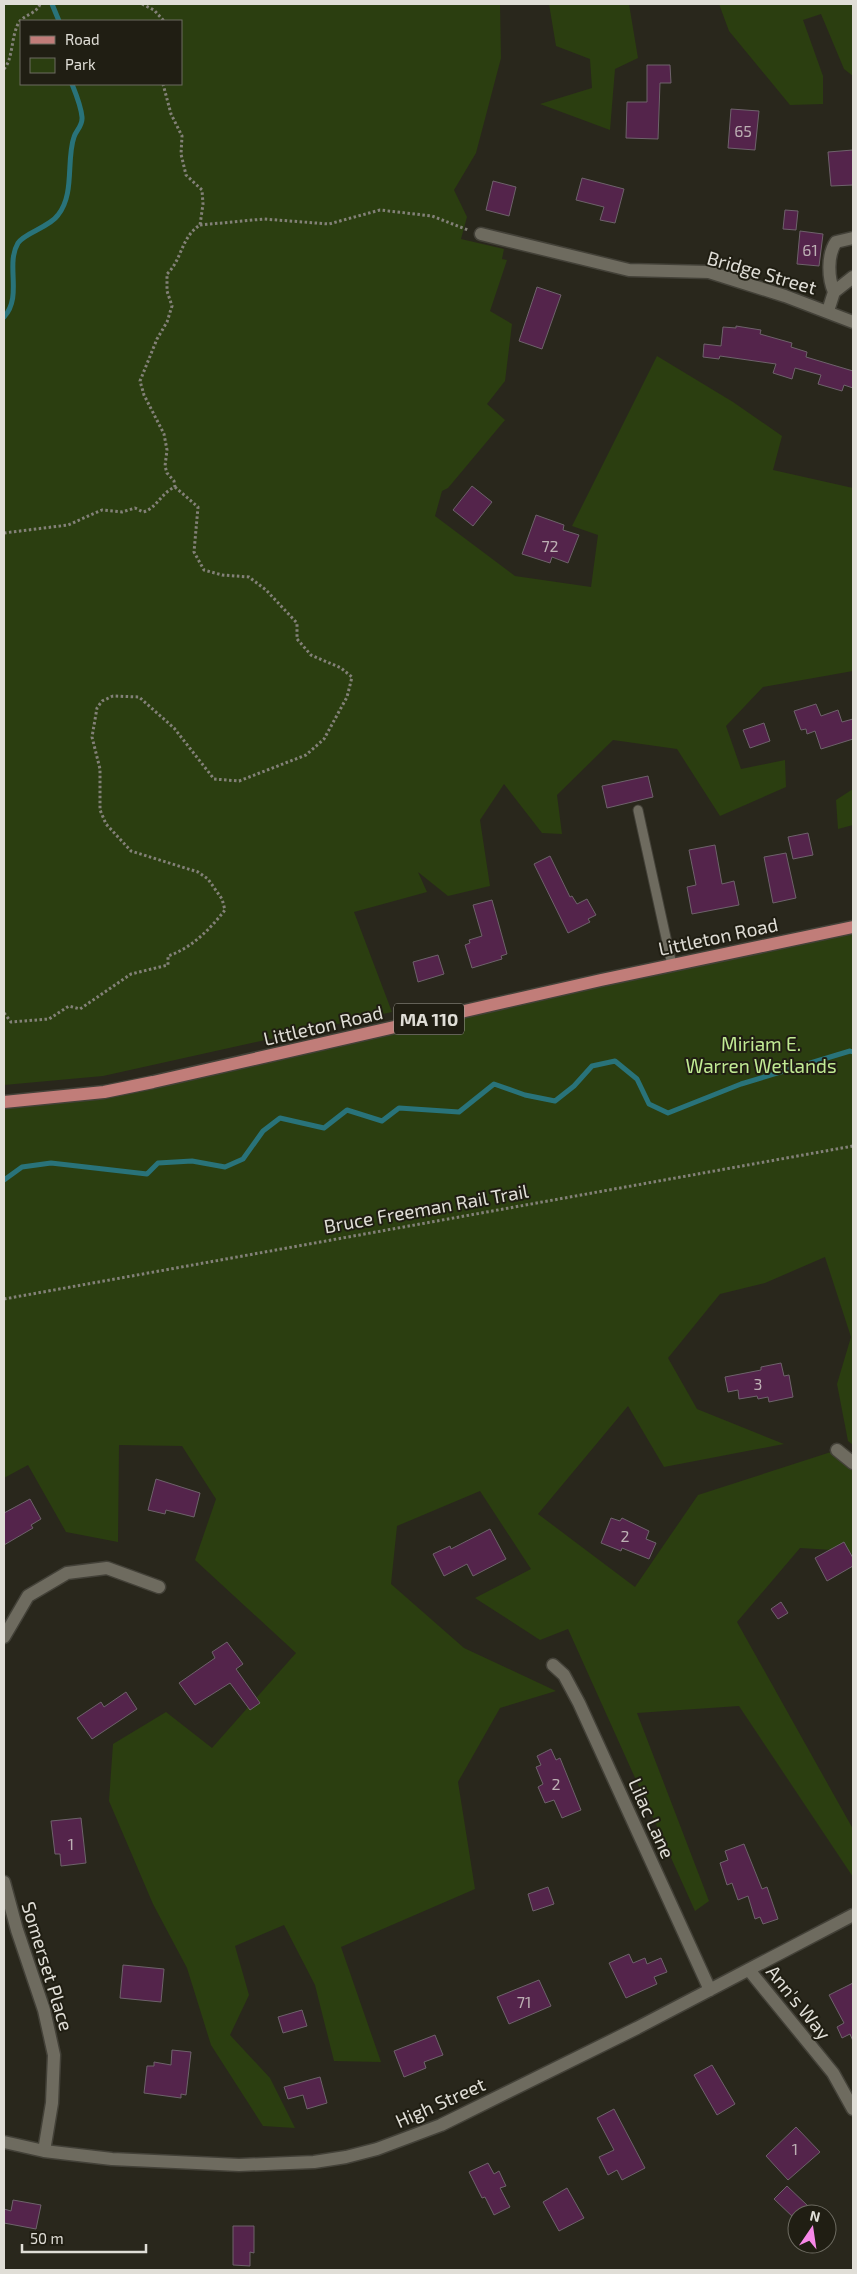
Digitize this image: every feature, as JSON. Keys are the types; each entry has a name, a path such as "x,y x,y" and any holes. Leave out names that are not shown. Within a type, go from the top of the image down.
{"main road":[{"name":"Littleton Road","path":"4,1102 104,1092 153,1082 672,965 853,927"}],"street":[{"name":"Bridge Street","path":"481,234 629,270 709,272 828,311 853,322"},
{"path":"828,311 834,292 829,272 832,250 836,242 853,238"},
{"path":"834,292 853,277"},
{"path":"837,1450 853,1463"},
{"path":"4,1637 28,1596 67,1573 107,1568 159,1587"},
{"name":"Lilac Lane","path":"553,1666 564,1675 579,1702 710,1990"},
{"name":"Somerset Place","path":"4,1882 17,1930 44,2010 54,2055 52,2104 44,2150"},
{"name":"High Street","path":"4,2142 44,2150 139,2161 239,2165 304,2162 346,2157 409,2138 441,2125 637,2028 853,1915"},
{"name":"Ann's Way","path":"749,1970 833,2073 853,2109"}],"lane":[{"path":"638,810 672,965"}],"path":[{"path":"22,20 38,9 40,4"},
{"path":"142,4 154,10 163,20"},
{"path":"4,69 10,60 10,50 20,22"},
{"path":"163,85 171,114 182,136 181,154 186,175 202,190 203,204 200,224"},
{"path":"4,1013 11,1022 49,1019 68,1006 80,1009 131,974 168,966 168,956 182,951 215,923 225,910 222,899 208,879 198,872 131,851 106,824 100,810 100,769 92,737 97,708 102,701 113,696 139,697 174,728 214,779 239,781 306,755 324,739 347,697 352,677 341,668 311,655 297,639 297,623 266,590 248,577 222,575 204,570 194,552 198,508 175,487 174,481 167,473 165,466 167,450 164,434 144,395 140,381 142,372 150,360 172,306 167,291 167,274 174,267 182,246 192,230 200,224 264,219 329,224 380,210 432,216 481,234"},
{"path":"4,533 68,525 102,510 122,512 135,508 143,512 149,511 168,490 175,487"},
{"name":"Bruce Freeman Rail Trail","path":"4,1299 853,1146"}],"green space":[{"path":"4,4 500,4 501,58 476,153 454,190 467,217 461,239 504,249 502,259 507,260 490,311 512,324 505,381 487,404 505,420 448,488 442,491 435,516 515,576 591,587 598,535 572,526 657,356 733,402 782,436 773,470 853,488 853,671 763,687 726,726 741,769 785,760 786,787 720,816 677,749 613,740 557,795 562,834 542,833 504,784 480,820 490,886 448,896 418,872 427,892 354,912 392,1012 103,1076 4,1085"},
{"path":"549,4 629,4 638,58 615,69 610,130 540,104 592,88 590,59 556,46"},
{"path":"719,4 853,4 853,76 844,69 821,14 803,20 823,76 823,104 790,105 729,31"},
{"path":"853,789 853,825 838,829 836,800"},
{"name":"Miriam E. Warren Wetlands","path":"853,927 853,1445 848,1441 837,1384 851,1337 825,1257 765,1283 720,1294 668,1358 697,1409 784,1444 664,1467 628,1406 538,1514 635,1587 698,1495 831,1452 853,1467 853,1555 849,1551 800,1548 737,1622 853,1829 853,1877 739,1706 637,1713 709,1901 695,1911 568,1629 540,1640 475,1598 531,1569 480,1491 397,1526 391,1584 464,1648 556,1691 500,1708 458,1782 475,1889 341,1947 381,2062 334,2061 315,1985 284,1925 235,1946 249,1995 230,2035 270,2078 295,2128 263,2126 211,2045 187,1968 153,1904 109,1801 113,1744 166,1712 212,1748 296,1653 195,1560 216,1499 182,1446 119,1445 118,1542 66,1532 28,1465 4,1478 4,1102 57,1097"}],"building":[{"path":"647,65 670,65 671,83 660,83 658,139 626,138 627,102 647,102"},
{"path":"731,109 759,111 755,150 728,148"},
{"path":"853,150 853,185 831,186 828,152"},
{"path":"582,178 624,189 615,223 600,220 604,207 576,200"},
{"path":"493,181 516,187 509,216 486,210"},
{"path":"785,210 798,211 796,230 783,229"},
{"path":"800,231 823,234 819,266 797,264"},
{"path":"537,287 561,295 542,349 519,341"},
{"path":"736,326 761,330 760,334 792,343 791,347 807,352 806,357 853,371 853,388 844,385 842,391 818,384 821,375 795,368 792,379 773,373 776,364 720,356 719,359 703,357 704,344 721,346 723,327 736,328"},
{"path":"472,486 492,502 473,526 453,510"},
{"path":"536,515 564,525 563,530 579,535 568,563 552,557 550,563 522,554"},
{"path":"816,704 821,716 838,710 842,722 853,719 853,739 821,749 815,731 807,734 806,729 801,730 794,711"},
{"path":"764,723 770,741 750,748 743,730"},
{"path":"648,776 653,797 607,808 602,786"},
{"path":"808,833 813,855 793,859 788,837"},
{"path":"715,845 722,884 734,881 739,905 692,914 687,887 696,885 689,850"},
{"path":"786,853 796,898 773,903 764,857"},
{"path":"550,856 570,897 572,896 577,904 587,899 596,915 588,919 590,922 568,933 534,864"},
{"path":"492,900 507,954 501,956 502,959 472,968 465,945 470,943 469,940 482,936 473,905"},
{"path":"438,955 444,974 418,982 413,962"},
{"path":"781,1363 784,1376 789,1375 793,1397 769,1402 768,1397 758,1399 757,1396 739,1399 738,1390 728,1392 725,1377 761,1370 761,1367"},
{"path":"156,1479 200,1493 194,1517 166,1510 165,1514 148,1510"},
{"path":"30,1499 41,1519 31,1525 33,1528 4,1545 4,1513"},
{"path":"611,1518 620,1521 622,1518 649,1531 646,1539 656,1543 649,1559 622,1548 621,1551 601,1543"},
{"path":"490,1529 506,1559 473,1576 467,1564 444,1576 433,1554 450,1546 451,1549"},
{"path":"844,1542 853,1558 853,1566 827,1581 815,1558"},
{"path":"781,1602 788,1613 778,1619 771,1609"},
{"path":"227,1642 243,1664 236,1669 260,1703 250,1710 230,1683 195,1705 179,1683 215,1658 212,1652"},
{"path":"126,1692 137,1709 92,1739 77,1718 101,1702 104,1707"},
{"path":"551,1749 556,1760 560,1758 581,1810 562,1818 554,1800 545,1803 538,1787 543,1784 536,1767 541,1765 537,1756"},
{"path":"81,1818 86,1863 61,1866 60,1854 55,1854 51,1821"},
{"path":"744,1844 762,1889 767,1887 778,1919 763,1924 760,1917 755,1919 748,1896 738,1900 732,1883 727,1885 720,1863 728,1860 725,1851"},
{"path":"548,1887 554,1904 533,1911 528,1894"},
{"path":"629,1954 633,1963 645,1958 647,1964 661,1958 667,1972 654,1977 657,1984 626,1998 609,1963"},
{"path":"123,1965 164,1969 161,2002 120,1998"},
{"path":"539,1980 551,2006 509,2024 497,1997"},
{"path":"853,1983 853,2041 850,2034 842,2038 837,2027 844,2023 829,1995"},
{"path":"302,2010 307,2026 283,2033 278,2017"},
{"path":"435,2035 443,2055 424,2062 426,2068 404,2077 394,2051"},
{"path":"172,2050 191,2052 186,2095 181,2094 181,2098 144,2093 147,2066 154,2066 154,2062 171,2065"},
{"path":"712,2065 735,2104 717,2115 694,2075"},
{"path":"320,2077 327,2103 307,2109 303,2095 288,2099 284,2087"},
{"path":"614,2109 645,2168 622,2180 617,2170 608,2175 599,2157 614,2150 597,2118"},
{"path":"796,2127 820,2152 788,2180 766,2156"},
{"path":"488,2163 494,2174 499,2171 506,2186 500,2188 510,2207 494,2215 485,2197 482,2198 469,2172"},
{"path":"787,2186 806,2204 787,2204 787,2211 774,2199"},
{"path":"567,2188 584,2218 559,2231 543,2202"},
{"path":"13,2200 41,2205 36,2229 4,2223 4,2209 11,2211"},
{"path":"233,2226 254,2226 254,2253 250,2252 250,2266 233,2265"}],"waterway":[{"path":"52,4 59,20"},
{"path":"4,317 10,309 12,300 13,261 18,243 21,239 54,219 63,207 67,197 72,146 75,134 82,120 72,85"},
{"path":"4,1180 22,1167 51,1163 147,1174 158,1163 192,1161 225,1167 243,1159 263,1131 280,1118 324,1128 347,1110 382,1121 399,1108 459,1112 494,1084 525,1095 555,1101 574,1086 592,1066 615,1061 637,1079 649,1104 668,1113 741,1084 850,1051 853,1052"}]}
